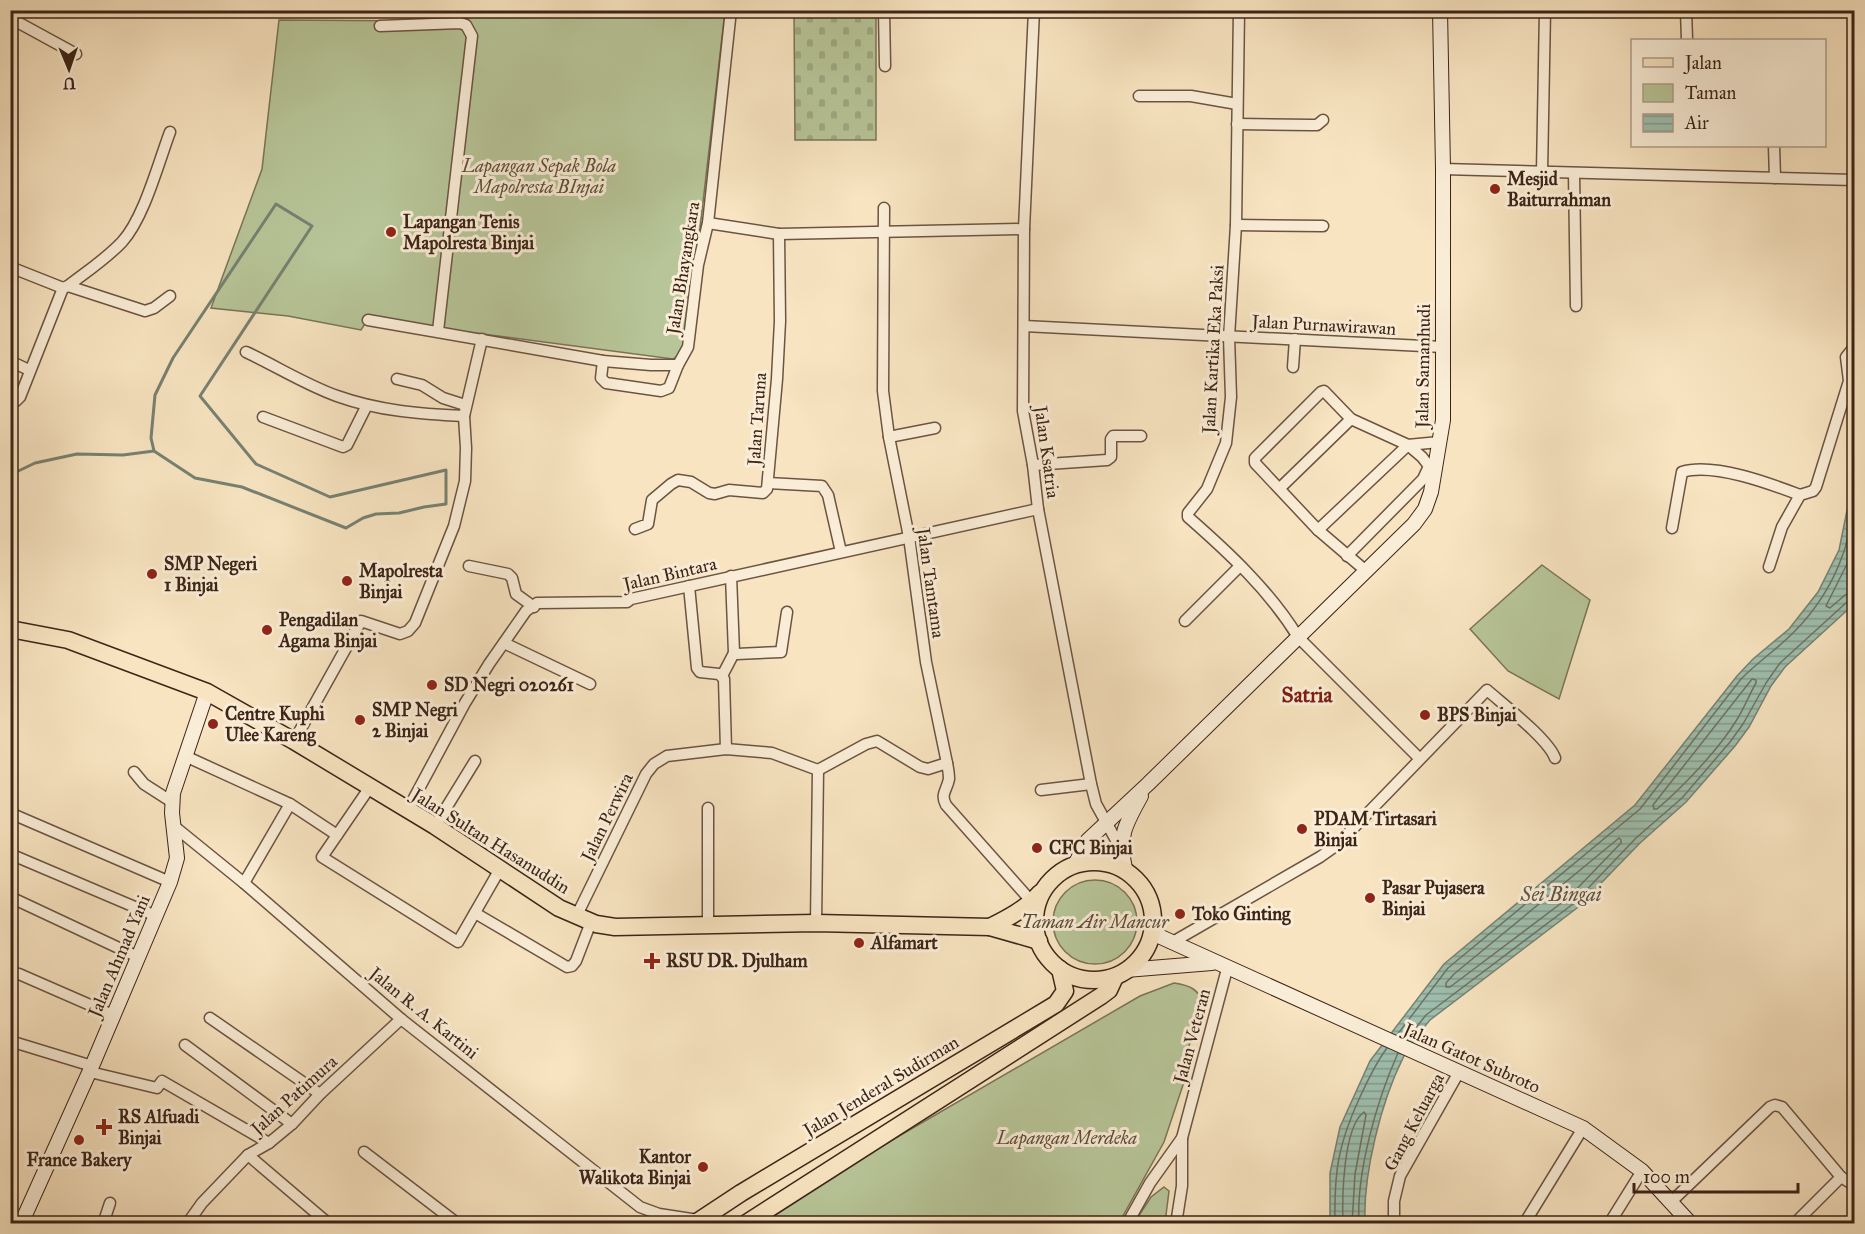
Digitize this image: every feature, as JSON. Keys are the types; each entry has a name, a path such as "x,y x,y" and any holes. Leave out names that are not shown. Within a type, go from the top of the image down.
{"main road":[{"name":"Jalan Sultan Hasanuddin","path":"10,629 68,640 207,692 294,741 435,826 500,869 583,919 615,927 816,923 990,927 1039,941"},
{"path":"745,1224 1101,996 1143,954 1152,933 1154,919 1146,891 1125,869 1095,862 1074,866 1059,874 1046,886 1040,896 1035,918 1039,941 1044,953 1060,969 1080,978 1100,980 1121,974"},
{"name":"Jalan Sultan Hasanuddin","path":"990,927 1009,918 1032,902 1046,886"},
{"name":"Jalan Jenderal Sudirman","path":"698,1221 1056,1004 1065,991 1060,969"},
{"path":"825,1142 838,1165"}],"street":[{"name":"Jalan Bhayangkara","path":"603,361 602,378 606,383 662,391 669,388 688,347 698,264 708,223 731,10"},
{"path":"884,10 885,66"},
{"name":"Jalan Ksatria","path":"1034,10 1024,229 1023,411 1038,509 1091,784 1096,804 1121,849"},
{"name":"Jalan Kartika Eka Paksi","path":"1239,10 1236,225 1229,337 1231,397 1226,442 1207,489 1188,513 1188,517 1240,566 1284,615 1298,637 1419,758"},
{"name":"Jalan Samanhudi","path":"1074,866 1088,840 1414,524 1425,509 1431,492 1443,420 1443,170 1440,10"},
{"path":"1542,172 1545,10"},
{"path":"1686,10 1687,39"},
{"path":"10,18 76,54"},
{"path":"380,26 460,23 466,25 472,36 438,331"},
{"path":"1138,96 1191,96 1237,104"},
{"path":"1237,124 1312,125 1323,120"},
{"path":"10,400 16,401 20,398 29,370 65,287 108,254 129,232 141,208 170,132"},
{"path":"1774,147 1775,178"},
{"path":"1443,170 1854,180"},
{"path":"1574,173 1576,306"},
{"name":"Jalan Tamtama","path":"884,208 883,391 889,437 909,537 926,662 947,763 949,777 943,796 944,802 1032,902"},
{"path":"708,223 779,234 884,234 1024,229"},
{"path":"1236,225 1323,226"},
{"name":"Jalan Taruna","path":"779,234 779,332 768,483 822,486 828,495 841,552"},
{"path":"10,267 65,287 145,311 154,308 170,296"},
{"path":"368,320 603,361 651,366 678,365"},
{"name":"Jalan Purnawirawan","path":"1024,326 1443,347"},
{"path":"294,741 361,621 400,634 408,631 415,623 454,525 465,482 465,410 482,339"},
{"path":"1293,367 1295,339"},
{"path":"1672,528 1682,472 1701,470 1754,478 1800,495 1813,491 1849,381 1846,357 1854,346"},
{"path":"246,351 335,395 367,405 414,414 465,410"},
{"path":"10,361 29,370"},
{"path":"397,379 422,385 465,410"},
{"path":"1347,556 1423,479 1429,466 1408,445 1351,419 1324,392 1320,392 1255,458 1255,463 1318,530 1347,556 1366,571"},
{"path":"263,417 343,447 347,445 367,405"},
{"path":"1280,488 1351,419"},
{"path":"889,437 935,428"},
{"path":"1033,465 1107,460 1111,458 1113,436 1141,436"},
{"path":"1318,530 1408,445 1439,442"},
{"path":"635,529 648,524 651,503 668,486 685,480 715,494 729,490 763,493 768,483"},
{"path":"1416,486 1431,492"},
{"path":"1769,567 1782,527 1800,495"},
{"name":"Jalan Bintara","path":"534,607 537,603 627,602 631,599 731,576 1038,509"},
{"path":"407,811 465,703 526,611 534,607 518,596 512,578 508,574 470,566"},
{"path":"1185,621 1240,566"},
{"path":"726,749 726,687 722,676 734,653 731,576"},
{"path":"688,586 697,668 700,672 722,676"},
{"path":"734,653 781,651 787,612"},
{"path":"504,643 590,684"},
{"path":"1171,943 1337,845 1487,690 1553,751 1555,758"},
{"name":"Jalan Ahmad Yani","path":"21,1224 91,1069 171,882 177,858 172,802 207,692"},
{"path":"816,923 818,770 866,744 877,741 920,767 928,769 947,763"},
{"name":"Jalan Perwira","path":"475,913 561,965 572,966 576,961 583,919 646,774 654,764 667,756 726,749 772,753 818,770"},
{"path":"185,756 290,804 337,835"},
{"path":"435,826 475,761"},
{"path":"134,772 144,784 172,802"},
{"path":"1041,790 1091,784"},
{"name":"Jalan Samanhudi","path":"1125,869 1121,849 1124,830 1148,784"},
{"path":"370,787 322,857 458,942 500,869"},
{"path":"244,883 290,804"},
{"path":"708,808 708,924"},
{"path":"10,813 171,882"},
{"name":"Jalan R. A. Kartini","path":"175,827 244,883 400,1019 640,1207 659,1214 724,1224"},
{"path":"10,854 156,916"},
{"path":"10,897 138,957"},
{"name":"Jalan Gatot Subroto","path":"1152,933 1220,966 1442,1063 1583,1128 1642,1171 1691,1224"},
{"name":"Jalan Gatot Subroto","path":"1121,974 1220,966"},
{"name":"Jalan Veteran","path":"1182,1138 1220,966"},
{"path":"10,973 19,974 113,1015"},
{"path":"210,1018 320,1094"},
{"name":"Jalan Patimura","path":"187,1224 202,1203 248,1155 269,1143 292,1124 320,1094 400,1019"},
{"path":"10,1041 91,1069 157,1088 162,1081 269,1143"},
{"path":"185,1045 292,1124"},
{"name":"Gang Keluarga","path":"1395,1224 1394,1201 1400,1176 1459,1072"},
{"path":"1672,1201 1770,1107 1776,1105 1782,1107 1841,1177 1849,1182 1854,1180"},
{"path":"1524,1224 1583,1128"},
{"path":"1127,1224 1150,1183 1182,1138"},
{"path":"1176,1224 1182,1186 1182,1138"},
{"path":"364,1152 458,1224"},
{"path":"248,1155 328,1224"},
{"path":"1609,1224 1642,1171"},
{"path":"1794,1224 1841,1177"},
{"path":"103,1224 110,1203"},
{"name":"Jalan R. A. Kartini","path":"659,1214 666,1224"}],"green space":[{"name":"Lapangan Sepak Bola Mapolresta BInjai","path":"725,11 686,350 673,359 368,319 361,330 288,316 211,308 262,169 279,20 431,21 468,18 482,13"},
{"path":"794,11 876,11 876,140 795,140"},
{"path":"1542,565 1590,600 1559,699 1508,671 1470,629"},
{"name":"Taman Air Mancur","path":"1095,880 1111,883 1125,892 1134,906 1137,922 1134,938 1125,952 1111,961 1095,964 1079,961 1065,952 1056,938 1053,922 1056,906 1065,892 1079,883"},
{"name":"Lapangan Merdeka","path":"1174,983 1193,989 1199,995 1202,1005 1188,1049 1189,1067 1164,1142 1119,1223 760,1224 863,1157 1140,996"},
{"path":"1164,1187 1169,1191 1165,1223 1134,1223 1151,1197"}],"water":[{"name":"Sei Bingai","path":"1854,476 1854,604 1785,667 1771,686 1749,727 1686,802 1640,843 1577,908 1430,1020 1406,1053 1388,1095 1370,1161 1365,1223 1330,1224 1330,1173 1340,1127 1370,1061 1444,964 1635,805 1737,676 1753,659 1789,629 1818,592 1839,550"}],"waterway":[{"path":"276,204 312,226 200,396 256,464 330,497 446,470 446,504 399,513 376,514 363,518 346,528 242,487 195,478 154,451 151,438 155,395 173,358 276,204"},
{"path":"10,475 35,463 77,454 123,455 154,451"}],"place":[{"name":"Mesjid Baiturrahman","path":"1495,189"},
{"name":"Lapangan Tenis Mapolresta Binjai","path":"391,232"},
{"name":"SMP Negeri 1 Binjai","path":"152,574"},
{"name":"Mapolresta Binjai","path":"347,581"},
{"name":"Pengadilan Agama Binjai","path":"267,630"},
{"name":"SD Negri 020261","path":"432,685"},
{"name":"BPS Binjai","path":"1425,715"},
{"name":"SMP Negri 2 Binjai","path":"360,720"},
{"name":"Centre Kuphi Ulee Kareng","path":"213,724"},
{"name":"PDAM Tirtasari Binjai","path":"1302,829"},
{"name":"CFC Binjai","path":"1037,848"},
{"name":"Pasar Pujasera Binjai","path":"1370,898"},
{"name":"Toko Ginting","path":"1180,914"},
{"name":"Alfamart","path":"859,943"},
{"name":"RSU DR. Djulham","path":"652,961"},
{"name":"RS Alfuadi Binjai","path":"104,1127"},
{"name":"France Bakery","path":"79,1140"},
{"name":"Kantor Walikota Binjai","path":"703,1167"}],"district":[{"name":"Satria","path":"1307,695"}]}
